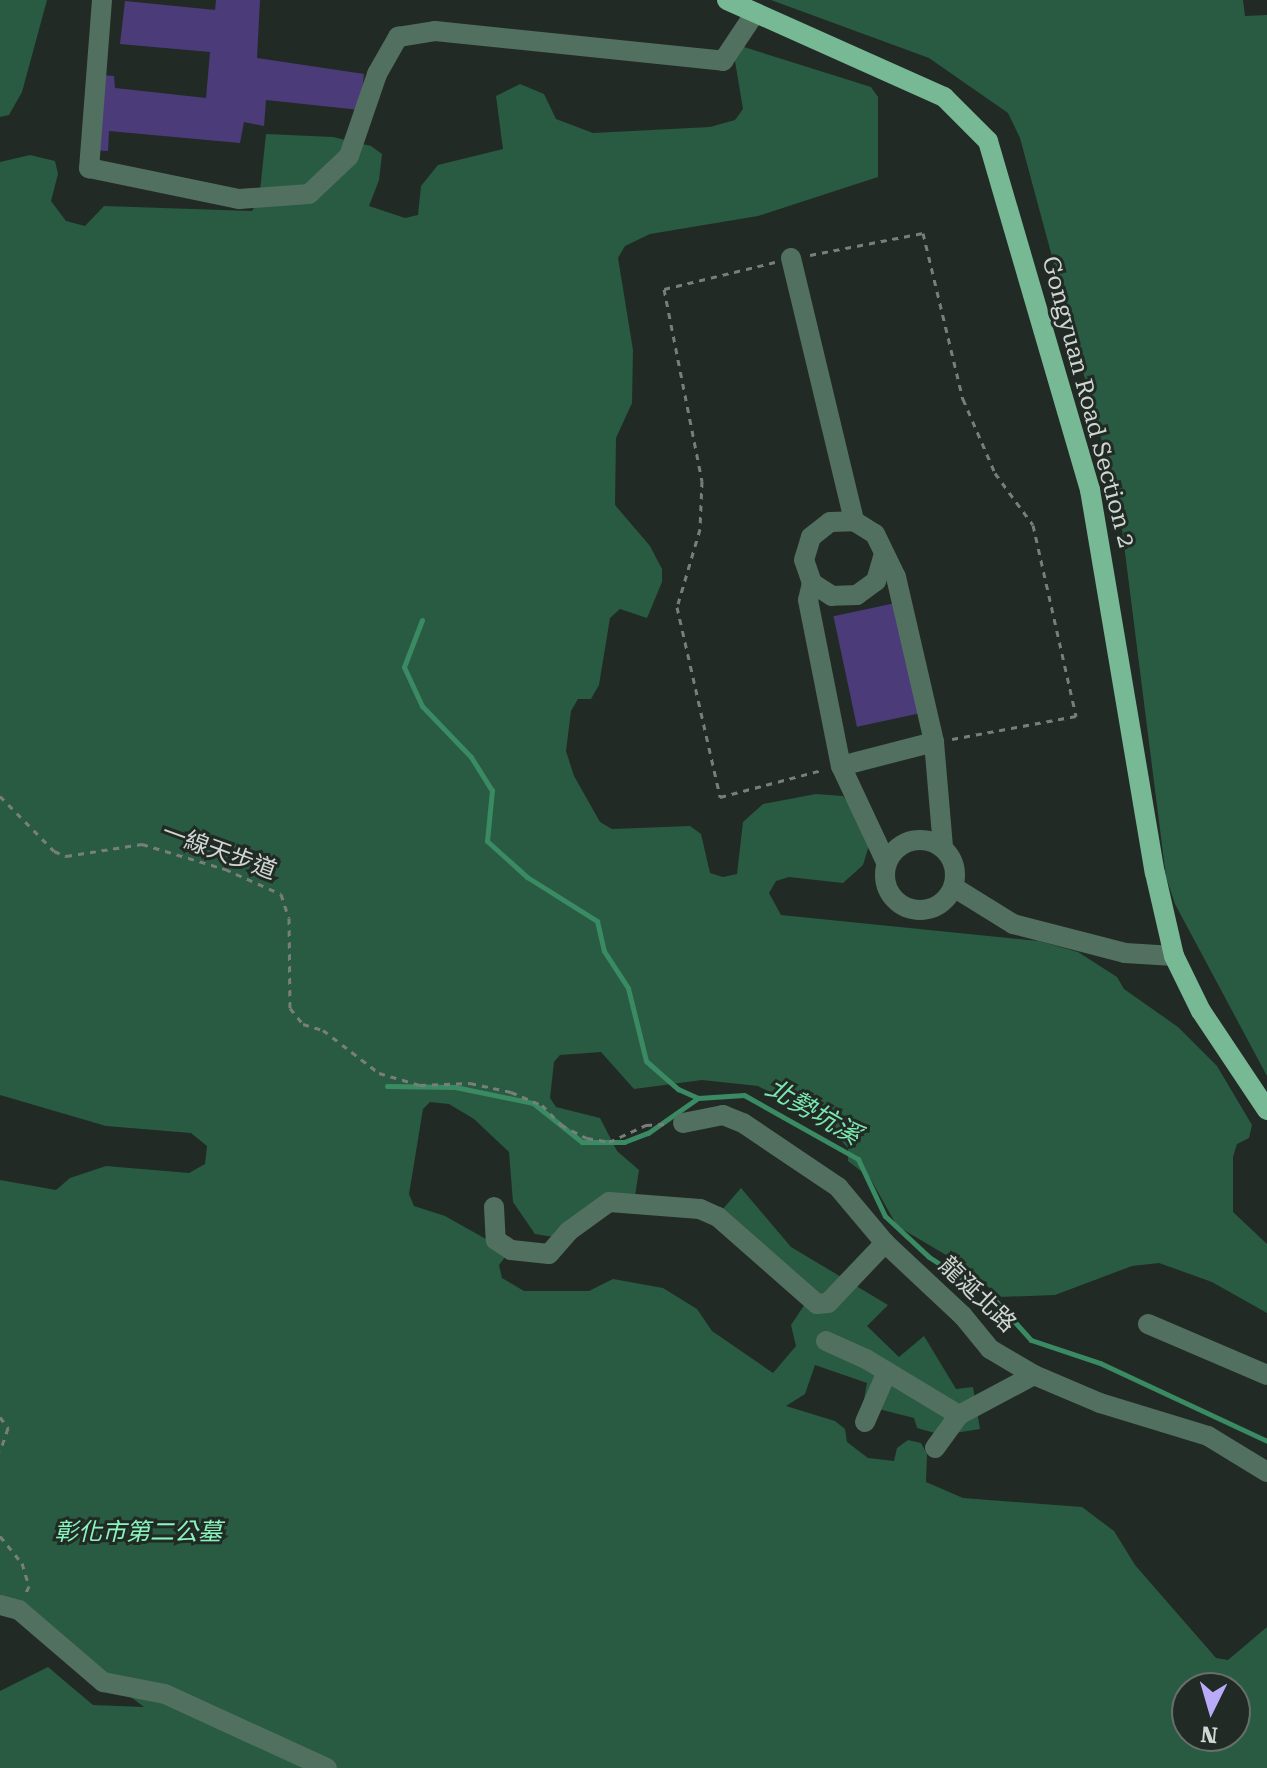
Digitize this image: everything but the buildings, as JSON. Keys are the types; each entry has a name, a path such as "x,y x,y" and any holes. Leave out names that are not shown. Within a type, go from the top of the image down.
{"main road":[{"name":"Gongyuan Road Section 2","path":"727,0 753,16 944,97 988,141 1090,490 1155,873 1174,956 1201,1011 1267,1110"}],"street":[{"path":"102,0 89,168 239,199 309,194 349,156 377,74 398,37 435,31 723,61 753,16"},
{"path":"791,258 854,521"},
{"path":"854,521 875,534 883,557 896,577 934,742 943,846 956,865 955,888 941,905 919,912 897,904 885,885 886,862 841,766 808,600 812,583 804,560 811,537 830,522 854,521"},
{"path":"812,583 832,596 857,595 876,581 883,557"},
{"path":"841,766 934,742"},
{"path":"886,862 900,845 922,839 943,846"},
{"path":"955,888 1013,924 1125,953 1174,956"},
{"name":"龍涎北路","path":"683,1123 723,1115 743,1123 838,1187 885,1243 963,1316 990,1349 1034,1375 1100,1403 1208,1436 1267,1472"},
{"path":"494,1207 496,1240 511,1250 549,1254 569,1231 609,1202 700,1209 718,1217 817,1304 828,1303 885,1243"},
{"path":"1148,1324 1267,1375"},
{"path":"826,1341 887,1372 959,1415"},
{"path":"865,1422 887,1372"},
{"path":"935,1448 959,1415 1034,1375"},
{"path":"10,1607 103,1682 165,1694 327,1768"}],"path":[{"path":"841,766 720,797 677,607 700,529 702,481 664,289 791,258 923,233 963,399 995,473 1033,525 1076,716 934,742"},
{"name":"一線天步道","path":"0,796 54,851 66,856 142,844 225,869 281,894 289,918 290,1008 303,1024 323,1030 379,1073 420,1085 470,1083 511,1092 542,1105 574,1134 598,1140 620,1139 646,1125 683,1123"},
{"path":"0,1417 8,1428 0,1451"},
{"path":"0,1536 22,1563 29,1586 10,1607"}],"green space":[{"path":"0,0 47,0 22,92 9,115 0,117"},
{"path":"771,0 1243,0 1245,16 1267,15 1267,1076 1175,904 1166,877 1119,505 1020,138 1008,113 929,58"},
{"name":"彰化市第二公墓","path":"744,47 871,87 878,97 878,177 758,216 650,234 625,246 618,258 633,350 632,403 616,438 615,505 650,546 662,569 662,582 647,618 620,609 610,618 599,685 591,699 578,699 571,711 566,751 574,776 600,822 612,829 690,826 701,834 710,873 723,877 737,874 743,822 763,804 816,794 843,796 868,827 871,839 863,865 843,883 789,877 776,881 769,893 781,915 1039,941 1078,952 1117,977 1124,989 1178,1027 1217,1066 1252,1125 1249,1138 1237,1144 1233,1157 1233,1212 1267,1244 1267,1313 1212,1282 1159,1263 1132,1266 1055,1295 999,1297 968,1268 897,1226 870,1178 848,1161 848,1148 821,1119 758,1086 702,1080 634,1089 601,1052 560,1055 554,1062 550,1098 556,1107 600,1118 617,1151 639,1170 635,1196 554,1237 535,1234 513,1202 509,1152 474,1119 449,1104 430,1102 423,1109 409,1194 414,1206 445,1216 509,1252 499,1265 502,1278 524,1291 589,1291 613,1279 663,1288 697,1309 712,1331 773,1373 796,1346 791,1325 811,1295 716,1217 741,1188 791,1247 888,1305 867,1326 899,1357 924,1336 956,1389 973,1387 980,1429 942,1435 917,1428 914,1418 863,1405 867,1383 815,1365 805,1394 786,1406 835,1421 845,1429 847,1442 868,1458 894,1461 897,1448 908,1440 921,1443 927,1454 926,1482 963,1498 1082,1507 1114,1531 1135,1565 1216,1658 1228,1660 1267,1627 1267,1768 0,1768 0,1691 48,1667 93,1705 144,1707 0,1599 0,1180 56,1190 70,1178 106,1166 189,1173 205,1164 207,1146 191,1133 106,1126 0,1095 0,162 30,155 55,161 58,174 51,201 66,221 85,226 104,206 252,211 259,200 266,134 333,137 371,146 382,154 379,180 369,206 405,218 418,215 421,186 438,165 503,149 496,96 520,84 544,94 556,119 593,133 710,127 735,120 743,109 734,55"}],"waterway":[{"name":"北勢坑溪","path":"422,620 404,667 422,706 471,757 492,790 487,841 527,877 597,921 604,951 628,988 646,1061 678,1089 698,1098 744,1095 858,1159 885,1216 929,1257 994,1299 1031,1340 1100,1363 1267,1441"},
{"path":"387,1086 455,1087 533,1103 582,1142 624,1142 648,1133 698,1098"}]}
